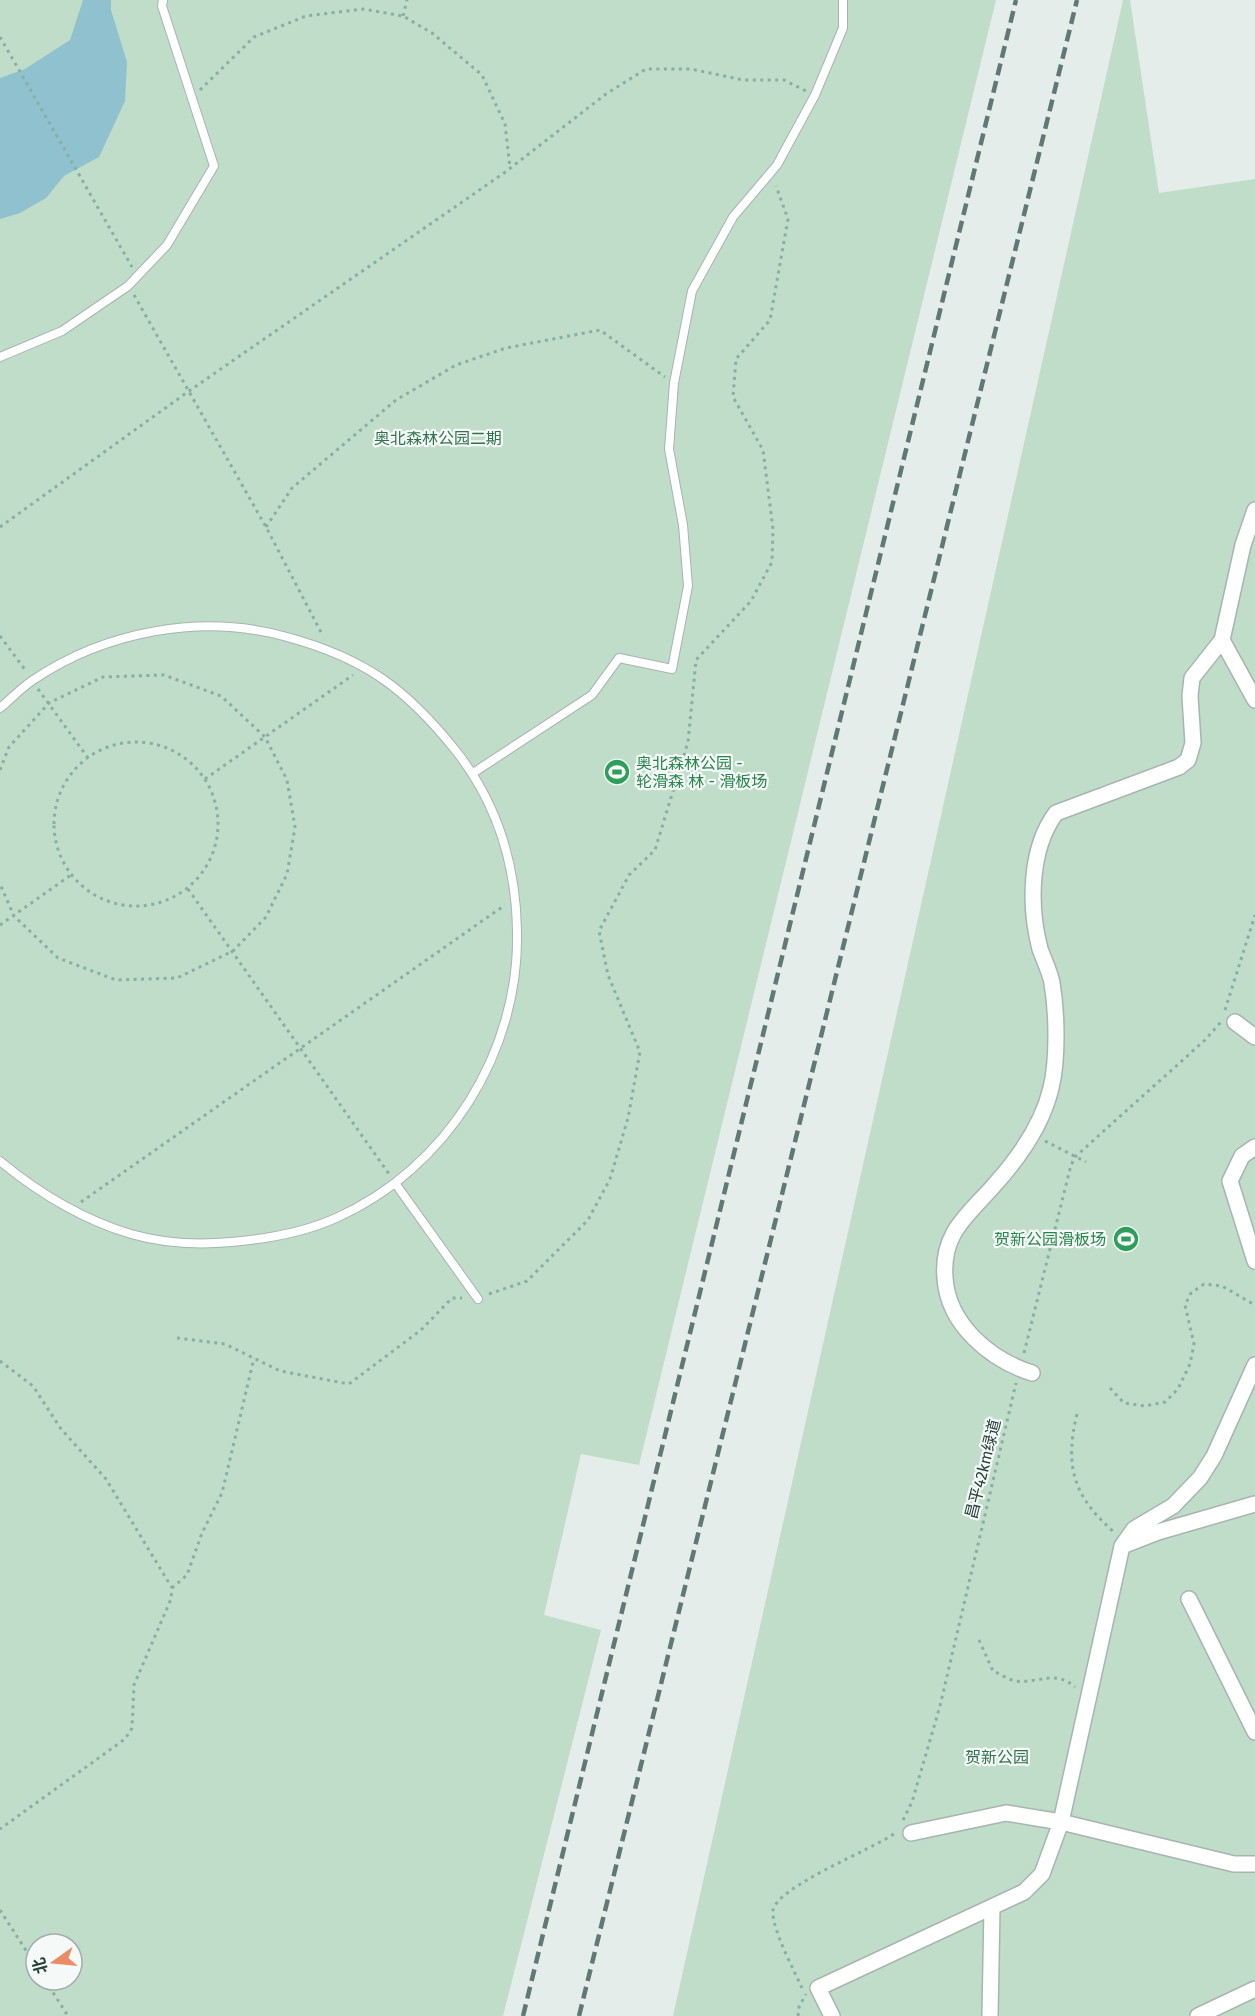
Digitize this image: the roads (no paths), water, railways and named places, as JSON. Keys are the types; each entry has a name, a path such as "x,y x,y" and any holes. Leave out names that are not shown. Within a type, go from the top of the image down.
{"street":[{"path":"1026,1371 993,1356 971,1335 954,1309 944,1279 946,1248 958,1223 1017,1157 1045,1106 1056,1058 1052,983 1040,948 1034,915 1037,854 1045,827 1056,813 1179,767 1188,760 1193,742 1190,696 1192,678 1222,639 1243,545 1255,510"},
{"path":"1222,639 1255,700"},
{"path":"1235,1022 1255,1037"},
{"path":"1255,1147 1242,1156 1230,1181 1255,1261"},
{"path":"832,2016 818,1988 1024,1892 1042,1875 1061,1822 1122,1546 1134,1529 1173,1506 1200,1478 1214,1456 1255,1365"},
{"path":"1122,1546 1158,1532 1255,1504"},
{"path":"1190,1599 1255,1732"},
{"path":"911,1833 1006,1813 1061,1822 1234,1864 1255,1864"},
{"path":"990,2016 992,1908"},
{"path":"1198,2016 1255,1989"}],"lane":[{"path":"0,357 62,332 128,286 166,245 214,166 162,6 163,0"},
{"path":"473,773 592,695 619,658 672,669 688,586 683,525 669,449 674,383 692,291 733,217 777,165 815,95 843,28 843,0"},
{"path":"0,708 32,680 101,644 177,626 255,628 330,649 366,667 426,713 473,773 497,822 508,854 517,897 518,962 506,1026 480,1086 443,1139 395,1183 336,1218 270,1239 201,1244 133,1235 69,1210 30,1186 0,1161"},
{"path":"395,1183 478,1299"}],"water":[{"path":"83,0 111,0 111,10 127,62 125,101 99,157 64,176 46,198 20,213 0,219 0,78 25,69 70,40"}],"railway":[{"path":"523,2016 1016,0"},
{"path":"579,2016 1077,0"}],"place":[{"name":"奥北森林公园 - 轮滑森 林 - 滑板场","path":"617,772"},
{"name":"贺新公园滑板场","path":"1126,1239"}],"park label":[{"name":"奥北森林公园二期","path":"438,438"},
{"name":"贺新公园","path":"997,1757"}]}
